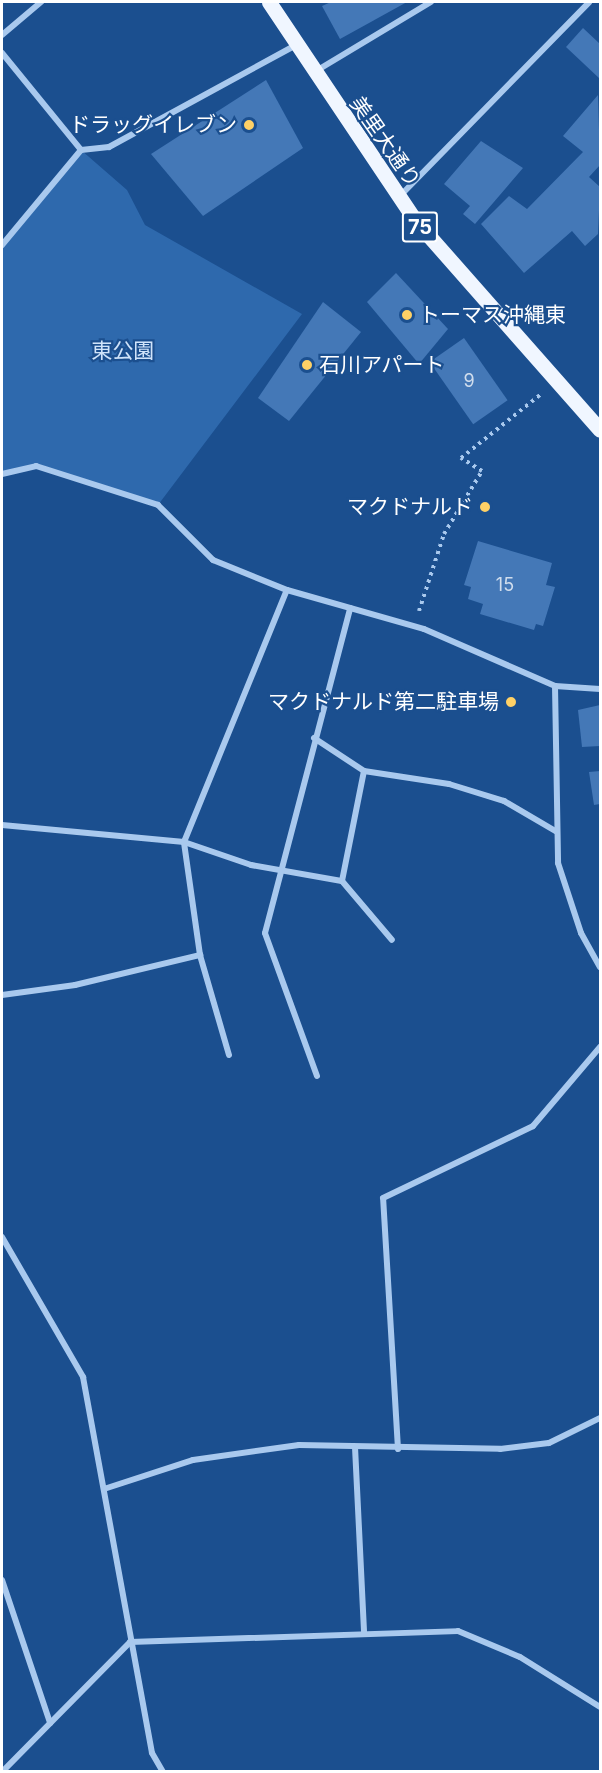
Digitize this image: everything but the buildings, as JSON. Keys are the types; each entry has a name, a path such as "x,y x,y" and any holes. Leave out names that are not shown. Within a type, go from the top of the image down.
{"main road":[{"name":"美里大通り","path":"269,2 294,46 398,198 600,430"}],"street":[{"path":"2,36 41,2"},
{"path":"312,73 431,2"},
{"path":"398,198 589,2"},
{"path":"2,245 81,150 109,147 294,46"},
{"path":"2,53 81,150"},
{"path":"2,474 36,466 158,505 213,560 287,590 415,626 555,687 600,688"},
{"path":"229,1055 200,955 184,842 287,590"},
{"path":"317,1076 265,933 284,870 314,738 351,608"},
{"path":"555,687 558,864 581,933 600,968"},
{"path":"314,738 364,771 449,784 494,798 557,832"},
{"path":"342,881 364,771"},
{"path":"2,825 184,842 284,870 342,881 392,940"},
{"path":"2,995 75,985 200,955"},
{"path":"398,1449 383,1198 533,1126 600,1047"},
{"path":"2,1237 83,1377 107,1488 130,1642 152,1753 163,1772"},
{"path":"107,1488 193,1460 299,1445 398,1449 510,1448 549,1443 593,1426 600,1418"},
{"path":"593,1426 600,1431"},
{"path":"355,1447 364,1634"},
{"path":"2,1580 50,1723"},
{"path":"2,1772 130,1642 458,1631 520,1657 600,1707"}],"path":[{"path":"415,626 444,534 482,471 461,458 532,405 554,379"}],"green space":[{"name":"東公園","path":"81,150 127,190 145,225 302,314 158,505 36,466 2,474 2,245"}],"place":[{"name":"ドラッグイレブン","path":"249,125"},
{"name":"トーマス沖縄東","path":"407,315"},
{"name":"石川アパート","path":"307,365"},
{"name":"マクドナルド","path":"485,507"},
{"name":"マクドナルド第二駐車場","path":"511,702"}]}
